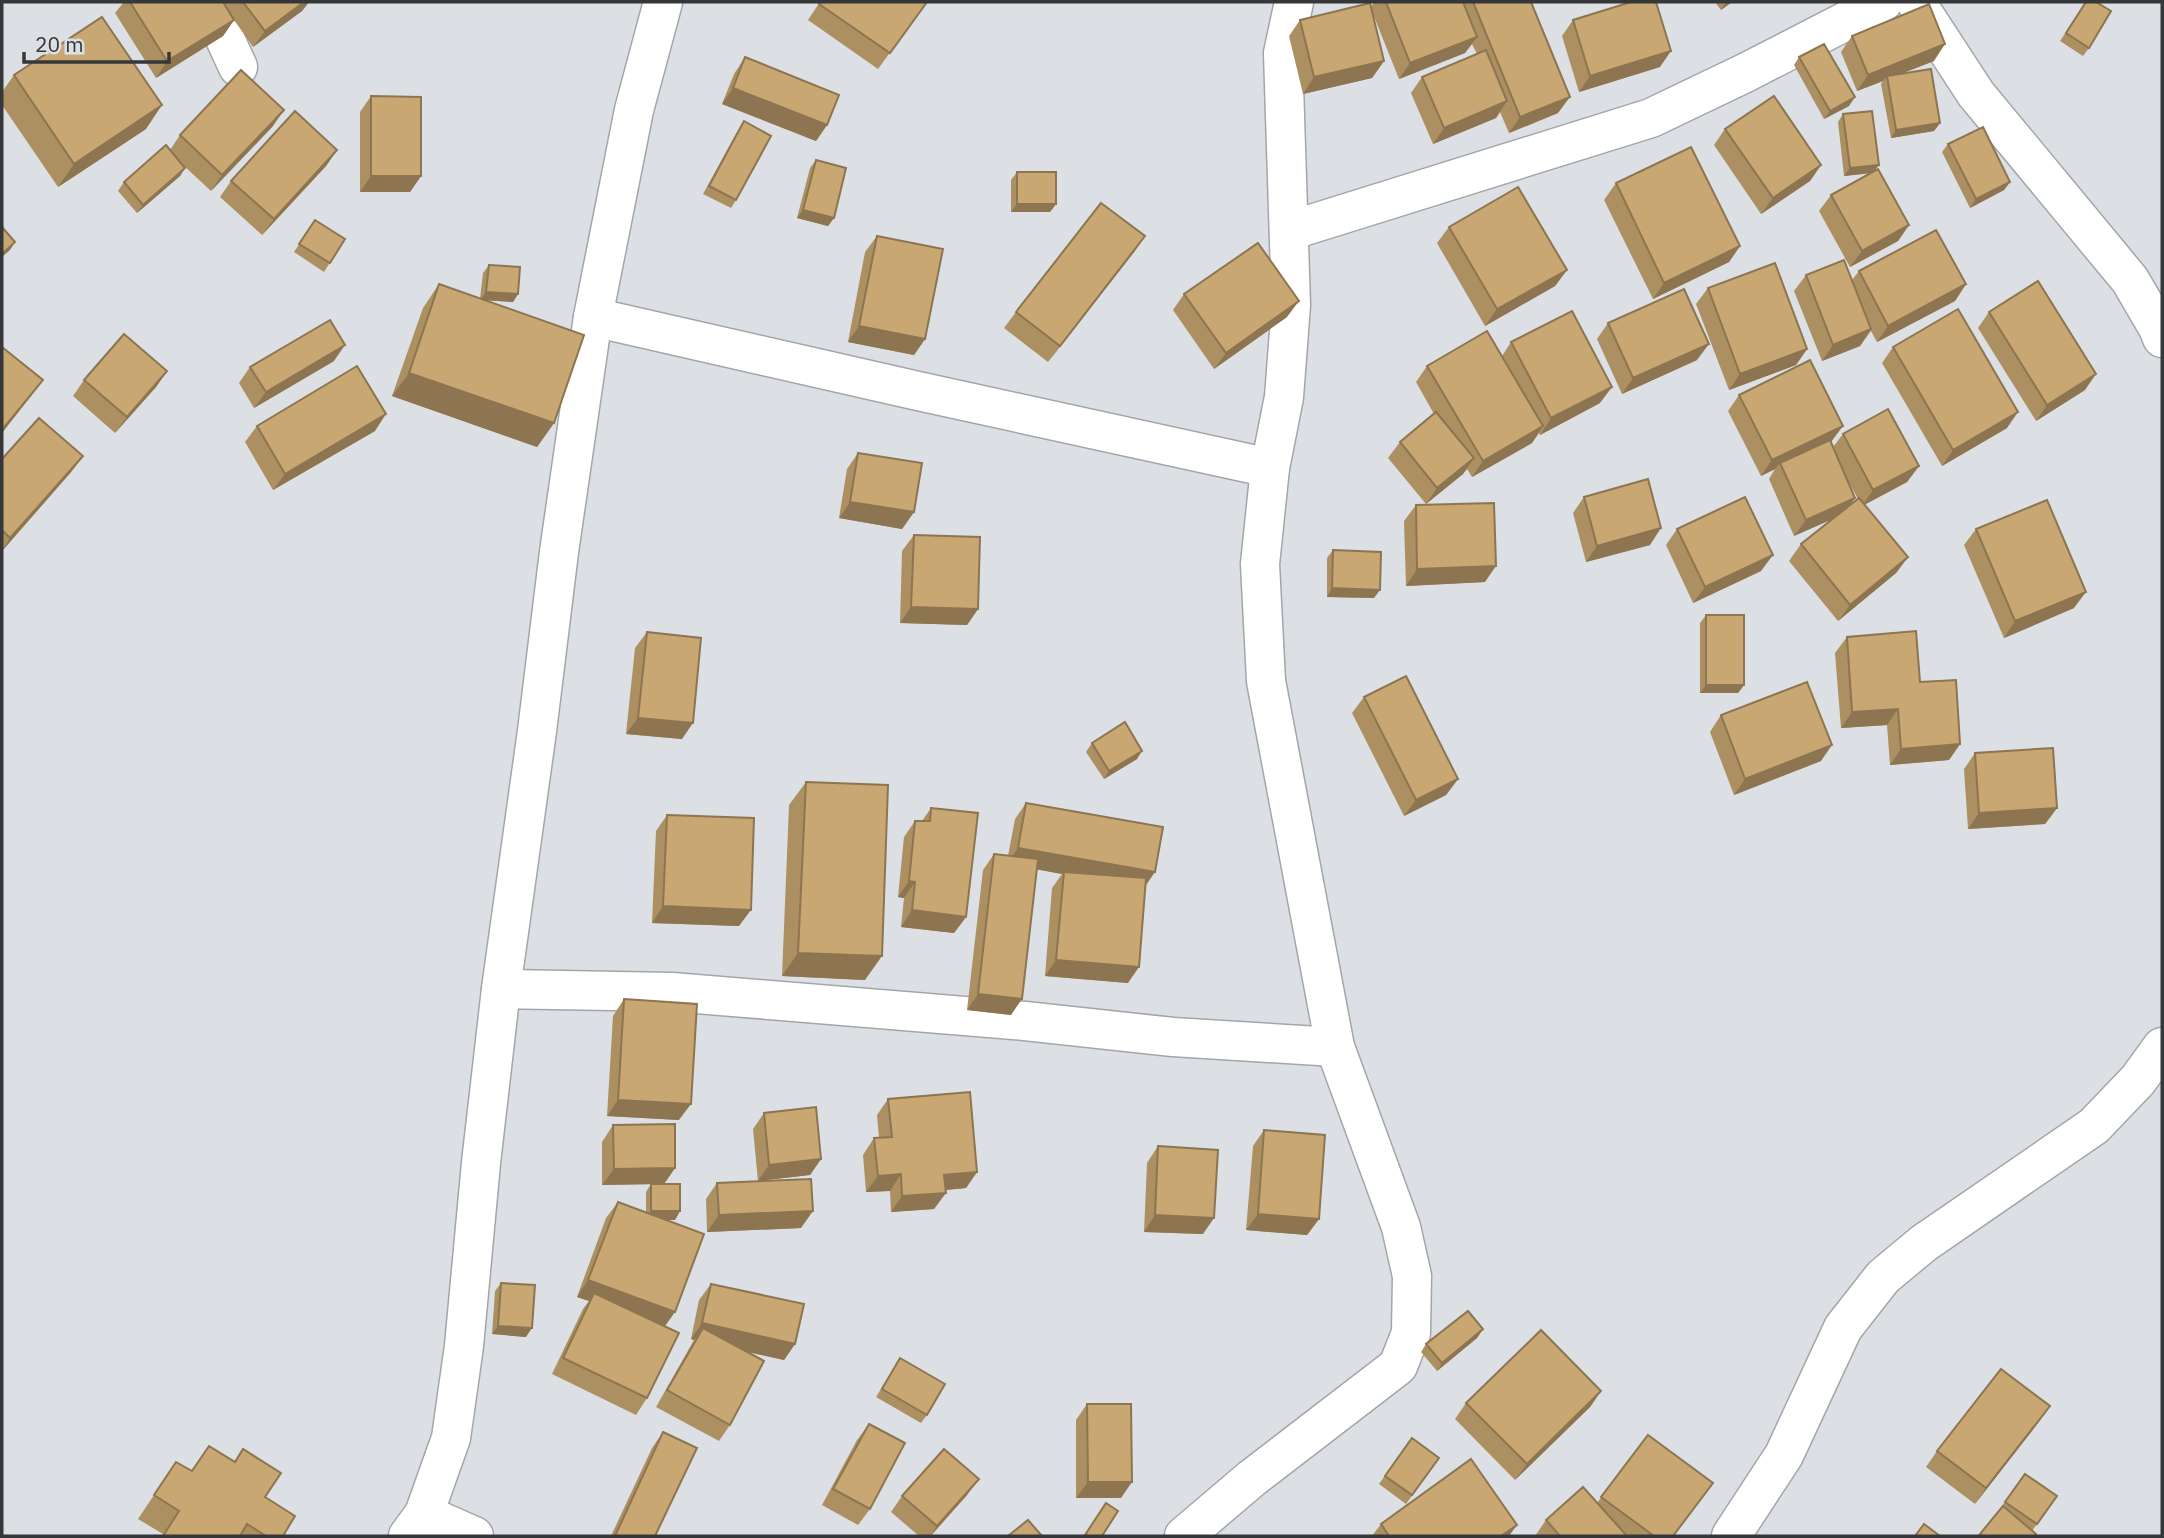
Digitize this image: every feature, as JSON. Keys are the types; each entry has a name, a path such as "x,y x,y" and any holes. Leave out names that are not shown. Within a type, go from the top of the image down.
{"street":[{"path":"208,2 238,67"},
{"path":"474,1536 416,1525 451,1438 464,1346 501,989 593,317 634,110 663,2"},
{"path":"1184,1536 1251,1479 1398,1366 1411,1334 1412,1276 1401,1227 1335,1047 1266,681 1260,564 1270,468 1284,397 1291,305 1283,53 1294,2"},
{"path":"1289,231 1651,118 1745,74 1883,2"},
{"path":"1916,2 1976,94 2130,280 2162,338"},
{"path":"593,317 1270,468"},
{"path":"501,989 672,992 1025,1021 1173,1037 1335,1047"},
{"path":"1731,1536 1784,1455 1843,1328 1883,1276 1924,1243 2094,1126 2138,1080 2162,1047"}],"building":[{"path":"130,2 223,2 234,20 167,61"},
{"path":"243,2 304,2 265,31"},
{"path":"927,2 890,53 819,4"},
{"path":"1386,2 1463,2 1477,37 1410,63"},
{"path":"1473,2 1531,2 1570,97 1520,117"},
{"path":"1631,2 1656,2 1671,51 1590,76 1573,20"},
{"path":"2086,2 2096,2 2111,11 2089,48 2066,33"},
{"path":"1370,3 1384,61 1314,77 1300,20"},
{"path":"1929,4 1945,44 1868,75 1852,36"},
{"path":"102,17 162,105 74,164 14,75"},
{"path":"1824,44 1855,97 1830,111 1799,57"},
{"path":"1486,50 1507,101 1444,128 1422,77"},
{"path":"745,57 839,95 827,125 733,88"},
{"path":"1931,69 1940,123 1896,130 1887,76"},
{"path":"241,70 284,110 222,175 180,135"},
{"path":"371,96 421,97 421,176 371,176"},
{"path":"1774,96 1821,165 1773,198 1725,129"},
{"path":"295,111 337,150 274,219 231,181"},
{"path":"1872,111 1879,165 1850,168 1843,114"},
{"path":"744,121 771,136 736,200 709,186"},
{"path":"1983,127 2010,182 1976,199 1948,144"},
{"path":"166,145 185,168 143,205 124,182"},
{"path":"1691,147 1740,246 1664,283 1616,183"},
{"path":"816,160 846,168 834,218 803,210"},
{"path":"1878,169 1909,225 1862,251 1831,195"},
{"path":"1017,172 1056,172 1056,204 1017,204"},
{"path":"1518,187 1567,270 1497,309 1449,227"},
{"path":"1101,203 1145,236 1060,346 1016,312"},
{"path":"315,220 345,239 330,263 299,244"},
{"path":"2,227 15,242 2,254"},
{"path":"1936,230 1966,284 1888,326 1859,271"},
{"path":"877,236 943,249 925,339 859,326"},
{"path":"1258,243 1299,301 1226,353 1184,294"},
{"path":"1844,260 1871,329 1833,345 1806,275"},
{"path":"1775,263 1807,349 1740,374 1708,288"},
{"path":"489,265 520,267 518,294 486,292"},
{"path":"2038,281 2096,374 2047,405 1989,312"},
{"path":"439,284 584,335 554,423 409,373"},
{"path":"1684,289 1709,344 1633,378 1608,323"},
{"path":"1958,309 2018,412 1953,450 1893,347"},
{"path":"1572,311 1612,387 1551,418 1511,342"},
{"path":"330,320 345,345 266,392 250,367"},
{"path":"1487,331 1543,426 1483,461 1427,366"},
{"path":"124,334 167,371 127,417 84,380"},
{"path":"2,347 43,380 2,430"},
{"path":"1810,360 1843,426 1772,460 1739,395"},
{"path":"357,366 386,414 285,474 257,426"},
{"path":"1888,409 1919,466 1873,490 1843,434"},
{"path":"1436,412 1474,458 1437,488 1400,442"},
{"path":"39,418 83,456 10,538 2,530 2,459"},
{"path":"1830,440 1855,498 1806,520 1780,463"},
{"path":"858,453 922,463 914,512 850,502"},
{"path":"1648,479 1661,528 1597,546 1584,497"},
{"path":"1745,497 1773,555 1705,587 1677,529"},
{"path":"1859,498 1908,557 1850,605 1801,544"},
{"path":"2047,500 2086,592 2015,621 1976,529"},
{"path":"1494,503 1496,566 1417,569 1416,505"},
{"path":"914,535 980,537 978,609 911,607"},
{"path":"1333,550 1381,552 1380,590 1332,588"},
{"path":"1706,615 1744,615 1744,685 1706,685"},
{"path":"1916,631 1920,682 1956,680 1960,744 1901,749 1898,709 1852,712 1847,637"},
{"path":"647,632 701,638 693,723 638,718"},
{"path":"1406,676 1458,779 1416,800 1364,697"},
{"path":"1807,682 1832,745 1745,779 1721,715"},
{"path":"1125,722 1142,751 1109,771 1092,743"},
{"path":"2053,748 2057,808 1979,813 1975,753"},
{"path":"806,782 888,785 882,956 798,953"},
{"path":"1026,803 1163,827 1155,872 1018,848"},
{"path":"931,808 978,813 966,917 912,910 915,882 909,881 915,821 930,821"},
{"path":"667,815 754,818 751,910 663,906"},
{"path":"994,854 1038,859 1022,999 978,994"},
{"path":"1064,872 1146,878 1139,967 1056,960"},
{"path":"624,999 697,1004 691,1104 618,1100"},
{"path":"970,1092 977,1172 944,1175 946,1193 902,1196 901,1174 878,1176 874,1138 892,1137 888,1099"},
{"path":"816,1107 821,1159 769,1165 764,1113"},
{"path":"675,1124 675,1168 614,1169 613,1125"},
{"path":"1264,1130 1325,1135 1319,1219 1258,1214"},
{"path":"1158,1146 1218,1150 1214,1218 1155,1215"},
{"path":"811,1179 813,1211 719,1215 717,1183"},
{"path":"651,1184 680,1184 680,1211 651,1211"},
{"path":"618,1202 704,1234 675,1312 588,1280"},
{"path":"501,1283 535,1285 532,1328 498,1326"},
{"path":"711,1284 804,1304 795,1344 702,1323"},
{"path":"594,1293 679,1333 647,1398 563,1358"},
{"path":"1468,1311 1483,1329 1442,1363 1426,1344"},
{"path":"703,1328 764,1361 730,1425 667,1390"},
{"path":"1541,1330 1601,1391 1527,1464 1466,1403"},
{"path":"900,1358 945,1384 927,1415 882,1389"},
{"path":"2001,1369 2050,1406 1986,1488 1937,1451"},
{"path":"1087,1404 1131,1404 1132,1482 1088,1482"},
{"path":"869,1424 905,1443 870,1509 833,1489"},
{"path":"663,1432 697,1448 655,1536 615,1536"},
{"path":"1648,1435 1713,1483 1673,1536 1654,1536 1601,1497"},
{"path":"1412,1438 1439,1458 1412,1495 1385,1476"},
{"path":"209,1446 235,1462 243,1449 281,1473 265,1497 295,1516 283,1536 266,1536 247,1524 240,1536 163,1536 179,1511 154,1495 176,1462 192,1471"},
{"path":"944,1449 979,1479 937,1526 902,1496"},
{"path":"1471,1459 1517,1525 1501,1536 1389,1536 1381,1524"},
{"path":"2025,1474 2057,1496 2037,1524 2005,1502"},
{"path":"1583,1487 1627,1536 1560,1536 1546,1520"},
{"path":"1106,1503 1118,1511 1102,1536 1085,1535"},
{"path":"2003,1506 2036,1534 1980,1534"},
{"path":"1028,1520 1042,1536 1008,1536"},
{"path":"1924,1524 1940,1536 1915,1536"}]}
